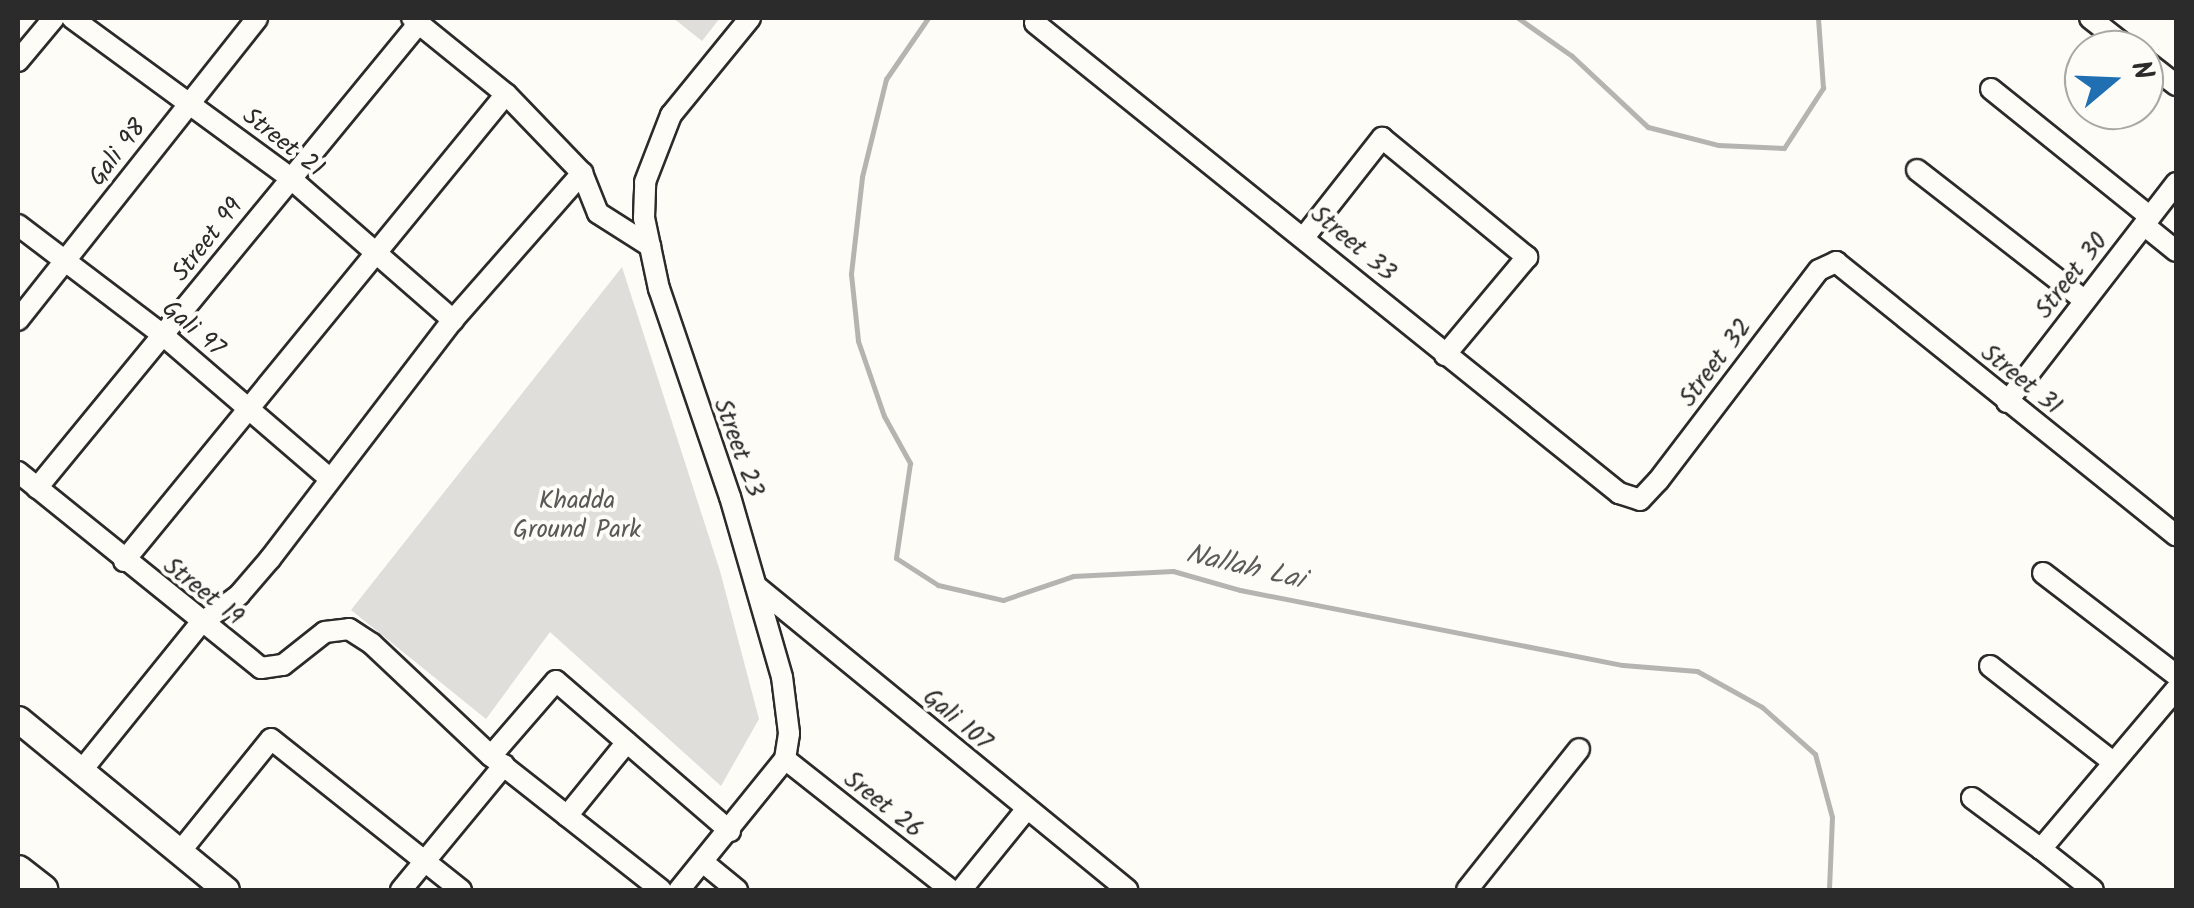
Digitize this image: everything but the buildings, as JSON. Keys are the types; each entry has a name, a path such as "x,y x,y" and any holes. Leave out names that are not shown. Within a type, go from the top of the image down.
{"highway":[{"path":"18,871 42,890"}],"main road":[{"path":"18,720 226,890"}],"street":[{"path":"18,61 48,24 22,18"},
{"name":"Street 21","path":"72,18 289,178 453,320"},
{"name":"Gali 98","path":"18,320 257,18"},
{"name":"Street 23","path":"750,18 671,115 644,182 650,246 782,677 789,733 784,759"},
{"path":"416,20 506,94 582,173 598,214 650,246"},
{"name":"Street 99","path":"23,479 164,336 416,20"},
{"name":"Street 33","path":"1035,22 1306,236 1446,355 1619,493 1640,500"},
{"path":"1991,89 2147,221 2176,251"},
{"path":"124,560 373,251 506,94"},
{"path":"1306,236 1382,138 1527,258 1446,355"},
{"path":"1917,170 2084,300"},
{"path":"82,770 200,624 239,596 453,320 582,173"},
{"name":"Street 30","path":"2007,402 2176,183"},
{"name":"Gali 97","path":"18,225 164,336 330,479"},
{"name":"Street 31","path":"1836,262 2176,535"},
{"name":"Street 32","path":"1640,500 1819,270 1836,262"},
{"name":"Street 19","path":"23,479 200,624 261,668 283,665 325,632 349,630 372,644 498,760"},
{"path":"2043,573 2176,675"},
{"name":"Gali 107","path":"756,586 1128,890"},
{"path":"1990,666 2114,763"},
{"path":"402,890 556,680 730,831"},
{"path":"2041,849 2176,689"},
{"path":"179,852 271,739 461,890"},
{"path":"567,816 628,742"},
{"path":"1471,889 1579,749"},
{"path":"679,890 784,759"},
{"name":"Sreet 26","path":"784,759 951,890"},
{"path":"498,760 661,890"},
{"path":"1972,798 2093,890"},
{"path":"961,890 1026,810"},
{"path":"704,863 737,890"}],"green space":[{"path":"673,18 720,18 702,41"},
{"name":"Khadda Ground Park","path":"622,267 720,571 759,719 721,786 550,632 486,719 351,610"}],"waterway":[{"name":"Nallah Lai","path":"928,18 886,79 862,177 851,274 858,341 884,416 910,463 896,558 938,585 1003,600 1073,576 1173,571 1240,590 1623,665 1697,671 1762,707 1815,754 1832,817 1829,890"},
{"name":"Nallah Lai","path":"1518,18 1572,56 1648,127 1718,145 1784,148 1823,88 1818,18"}]}
